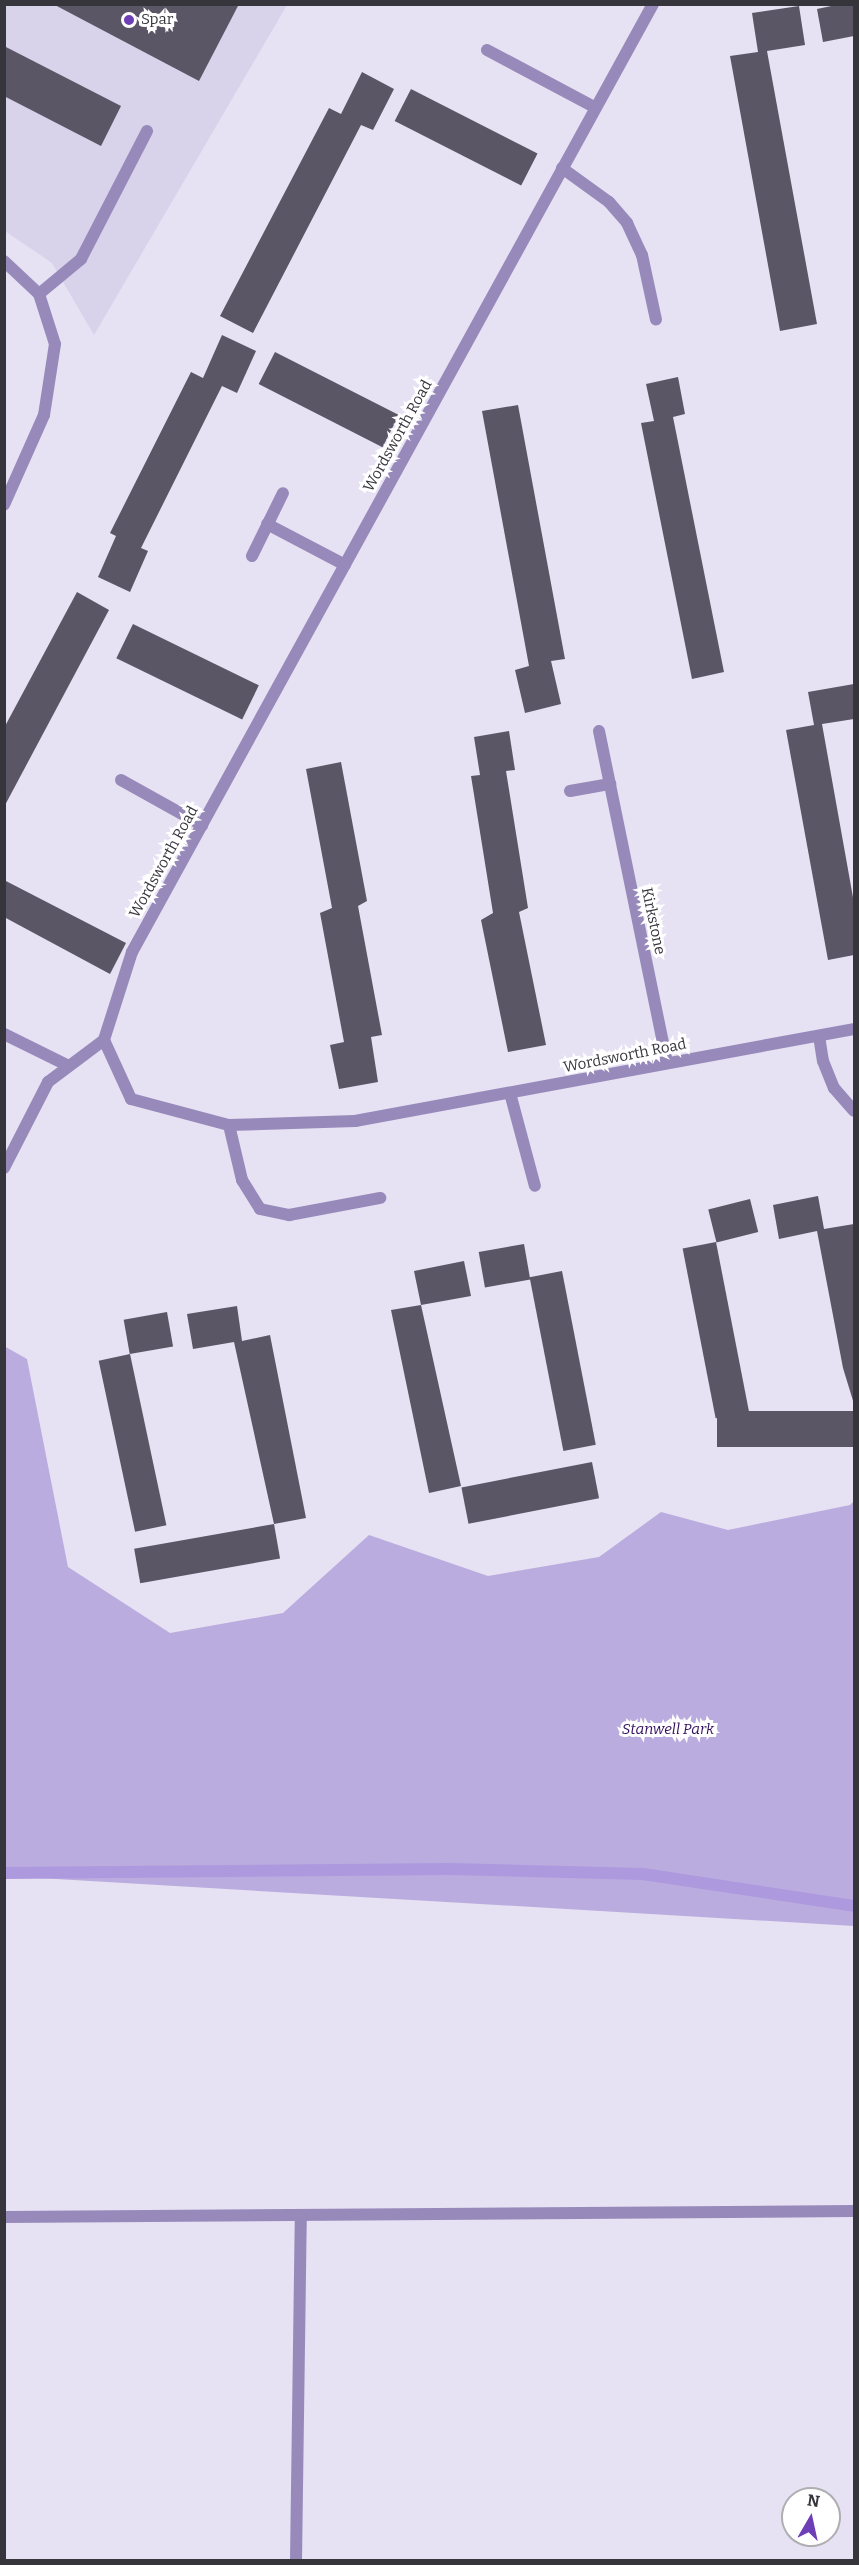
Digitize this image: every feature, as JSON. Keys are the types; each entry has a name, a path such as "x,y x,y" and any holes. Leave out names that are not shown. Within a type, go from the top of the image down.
{"street":[{"name":"Wordsworth Road","path":"653,4 132,952 104,1040 131,1099 229,1125 355,1121 855,1029"},
{"path":"487,50 596,108"},
{"path":"39,294 81,259 147,131"},
{"path":"562,168 609,202 627,223 642,255 656,320"},
{"path":"4,261 39,294 55,344 44,415 4,504"},
{"path":"252,556 283,494"},
{"path":"267,524 345,565"},
{"name":"Kirkstone","path":"599,731 667,1063"},
{"path":"121,780 202,825"},
{"path":"570,791 609,784"},
{"path":"4,1034 69,1066"},
{"path":"819,1036 824,1061 834,1088 855,1111"},
{"path":"4,1168 48,1082 104,1040"},
{"path":"510,1093 535,1186"},
{"path":"229,1125 242,1180 260,1209 290,1215 380,1198"},
{"path":"4,2217 301,2217 855,2211"},
{"path":"296,2560 301,2217"}],"shaded area":[{"path":"4,5 287,5 94,335 52,263 5,231"}],"green space":[{"name":"Stanwell Park","path":"4,1346 27,1359 68,1567 170,1633 283,1613 369,1535 488,1576 599,1557 661,1512 728,1530 850,1505 854,1501 854,1926 5,1876"}],"building":[{"path":"53,4 239,4 199,81"},
{"path":"854,4 854,36 823,42 817,9"},
{"path":"799,6 805,45 767,51 817,324 780,331 730,56 758,52 752,13"},
{"path":"4,46 121,106 101,146 4,96"},
{"path":"362,72 394,89 373,130 361,125 253,333 220,316 329,108 341,114"},
{"path":"411,89 538,153 521,186 395,121"},
{"path":"222,335 256,351 237,393 222,386 141,548 148,551 130,592 98,577 116,536 110,533 191,372 203,378"},
{"path":"275,352 399,415 383,447 259,384"},
{"path":"678,377 685,414 673,417 724,672 692,679 641,423 654,421 646,384"},
{"path":"518,405 565,659 551,661 561,704 525,713 515,670 529,666 482,411"},
{"path":"77,592 109,610 4,807 4,728"},
{"path":"133,624 259,685 242,720 116,658"},
{"path":"854,684 854,719 822,724 854,903 854,955 828,960 786,730 814,725 808,692"},
{"path":"509,731 515,770 506,771 528,908 519,912 546,1045 508,1052 481,920 493,913 471,776 480,775 474,737"},
{"path":"341,762 367,901 358,906 382,1035 371,1037 378,1082 339,1089 330,1045 344,1042 320,913 332,908 306,769"},
{"path":"4,880 126,943 110,974 4,917"},
{"path":"818,1196 824,1229 854,1224 854,1404 843,1368 817,1231 779,1239 773,1205"},
{"path":"750,1199 758,1232 717,1242 708,1209"},
{"path":"716,1242 749,1412 716,1418 683,1248"},
{"path":"524,1244 530,1279 485,1287 479,1252"},
{"path":"464,1261 471,1296 421,1305 414,1271"},
{"path":"562,1271 596,1445 563,1451 530,1277"},
{"path":"421,1305 461,1486 429,1493 391,1310"},
{"path":"237,1306 242,1341 270,1335 306,1518 274,1524 234,1342 193,1349 187,1314"},
{"path":"167,1312 173,1346 130,1354 124,1320"},
{"path":"130,1354 166,1525 135,1532 99,1361"},
{"path":"717,1411 854,1411 854,1447 717,1447"},
{"path":"592,1462 599,1498 469,1524 461,1487"},
{"path":"274,1524 280,1558 140,1583 134,1549"}],"waterway":[{"path":"4,1873 450,1869 643,1874 854,1906"}],"place":[{"name":"Spar","path":"129,20"}]}
